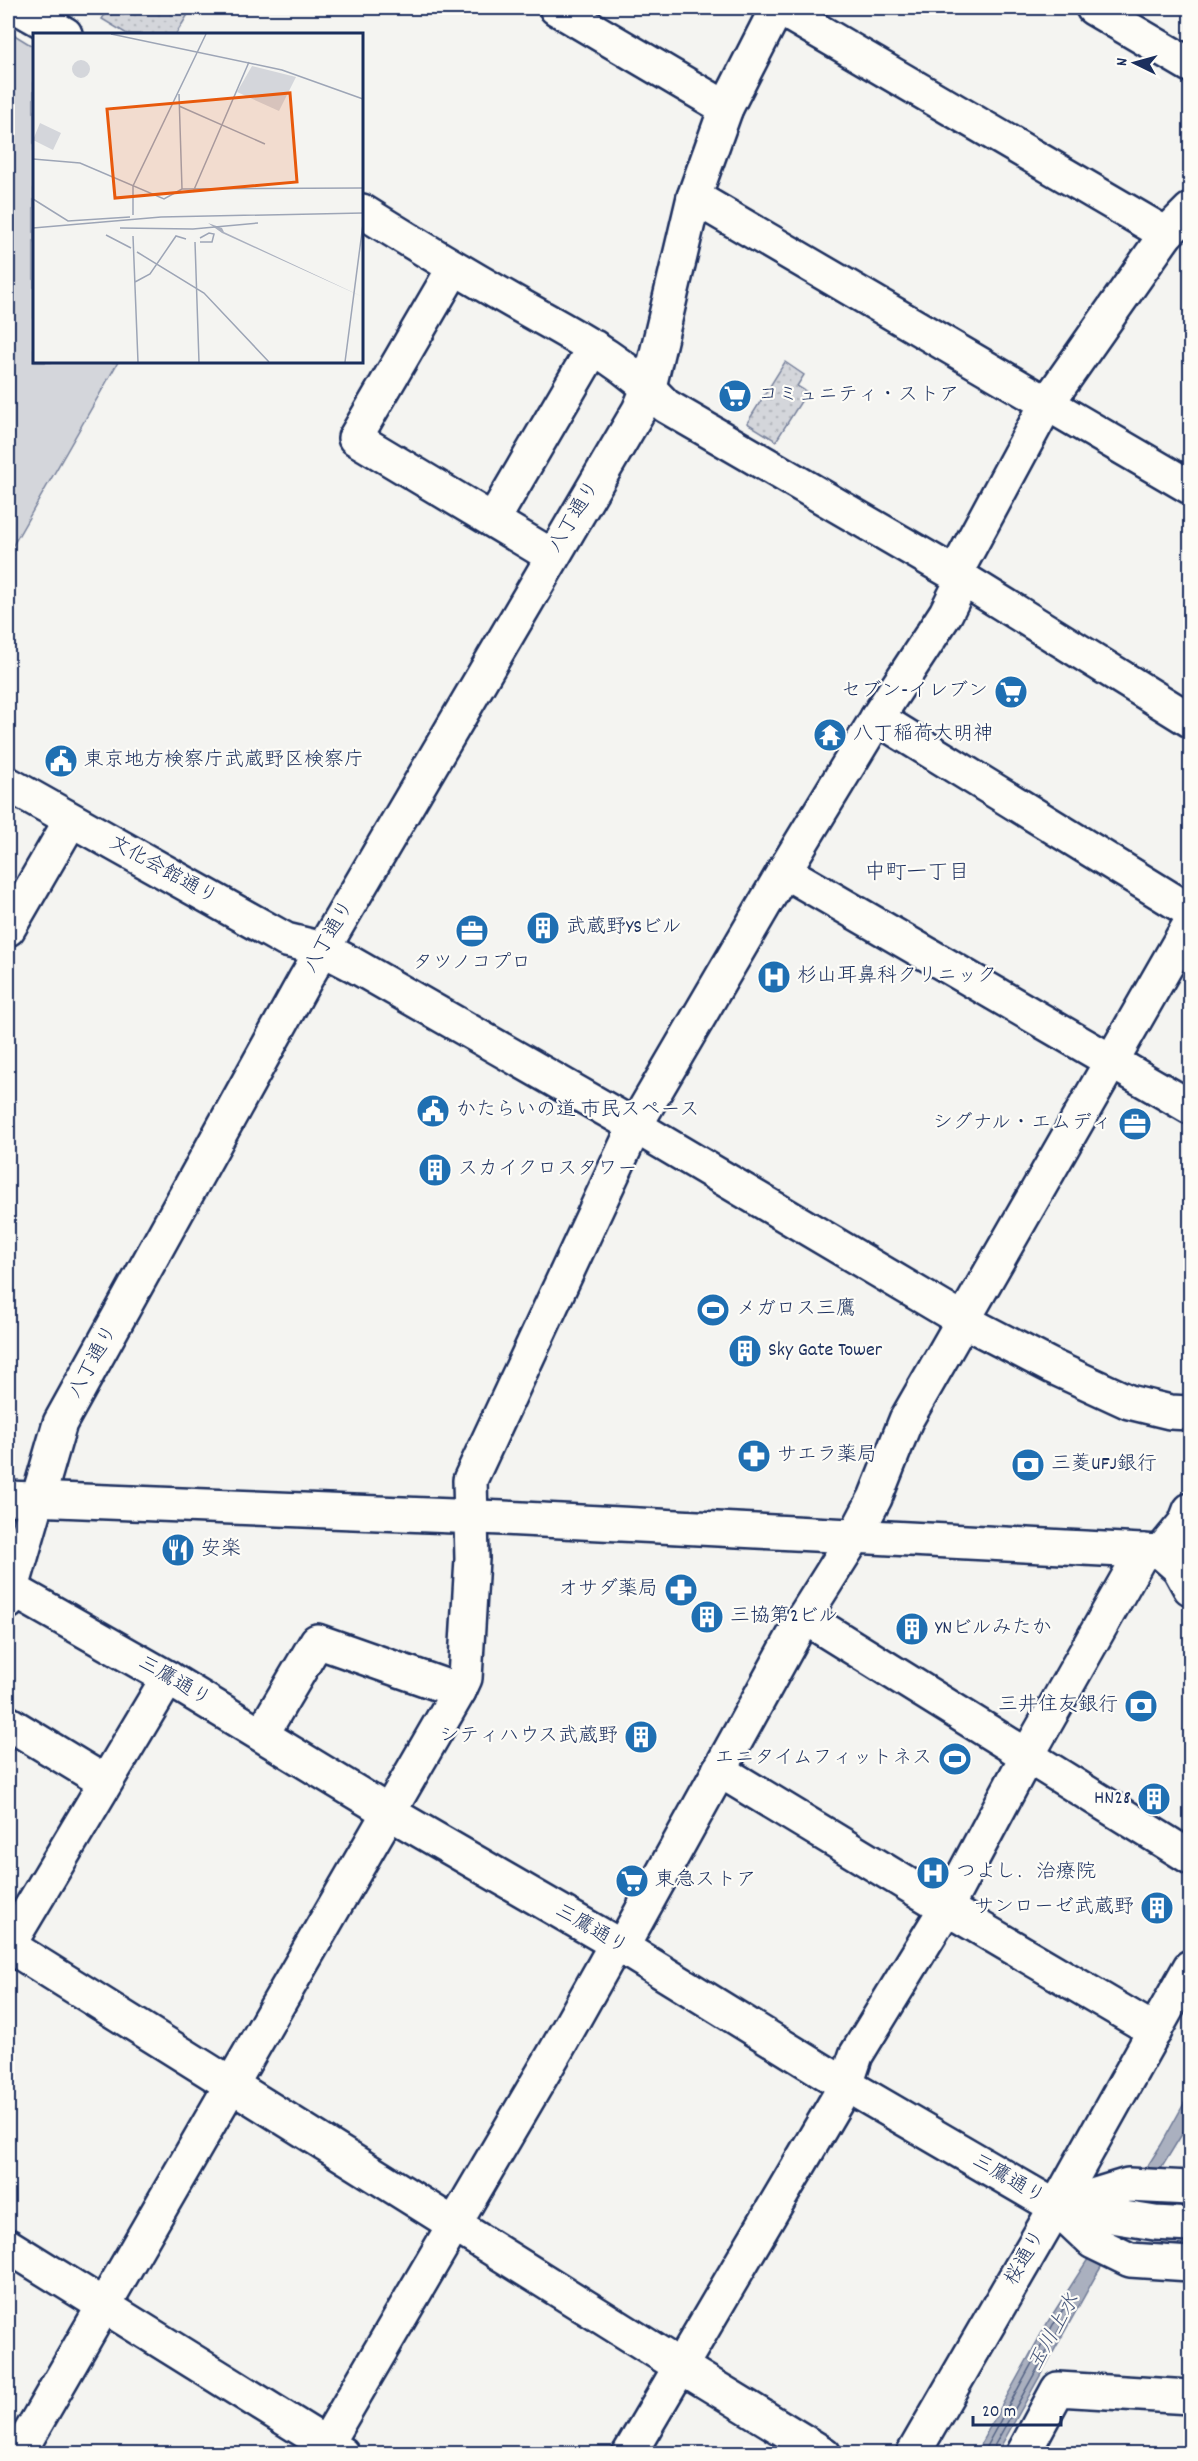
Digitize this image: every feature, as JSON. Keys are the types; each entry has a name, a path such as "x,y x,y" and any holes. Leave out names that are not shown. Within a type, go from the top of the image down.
{"street":[{"path":"19,8 63,33"},
{"path":"556,8 726,108"},
{"path":"778,8 1167,234"},
{"name":"八丁通り","path":"9,1592 23,1499 60,1423 323,949 639,410 648,387 694,197 726,108 778,8"},
{"path":"1093,8 1191,65"},
{"path":"694,197 1046,405 1191,487"},
{"path":"18,2454 459,1691 465,1678 472,1559 470,1480 635,1126 784,871 877,718 946,613 959,577 1046,405 1167,234 1178,220 1191,210"},
{"path":"363,212 454,268 594,347 648,387 666,406 959,577 1191,720"},
{"path":"454,268 355,438 552,556"},
{"path":"493,520 594,347"},
{"path":"877,718 1191,911"},
{"name":"文化会館通り","path":"8,784 286,940 323,949 635,1126 964,1321 1053,1367 1129,1402 1170,1412 1191,1413"},
{"path":"8,929 71,820"},
{"path":"784,871 1191,1107"},
{"path":"8,2246 329,2450 453,2223 619,1945 804,1617 855,1536 875,1498 906,1420 1191,924"},
{"path":"23,1499 471,1517 1152,1551 1179,1568 1191,1588"},
{"path":"629,2454 846,2085 856,2055 946,1908 1027,1756 1152,1551 1185,1523 1191,1510"},
{"name":"三鷹通り","path":"9,1592 168,1678 390,1813 619,1945 846,2085 1056,2208 1155,2223 1191,2225"},
{"path":"804,1617 1191,1857"},
{"path":"262,1734 316,1641 459,1691"},
{"path":"168,1678 8,1946 824,2454"},
{"path":"8,1723 105,1782"},
{"path":"719,1770 946,1908 1155,2031"},
{"name":"桜通り","path":"913,2454 1056,2208 1191,1967"},
{"path":"1191,2188 1128,2185 1056,2208 1092,2242 1130,2260 1191,2264"},
{"path":"1023,2454 1058,2389 1191,2397"}],"shaded area":[{"path":"109,8 192,8 177,33 125,33 102,19"},
{"path":"8,31 33,46 33,363 117,363 8,554"},
{"path":"785,362 804,375 797,386 807,392 776,441 747,423"}],"water":[{"name":"玉川上水","path":"1190,2093 1190,2121 1095,2277 997,2453 975,2454 1049,2320 1161,2145"}],"place":[{"name":"コミュニティ・ストア","path":"735,396"},
{"name":"セブン-イレブン","path":"1011,692"},
{"name":"八丁稲荷大明神","path":"830,735"},
{"name":"東京地方検察庁武蔵野区検察庁","path":"61,761"},
{"name":"武蔵野YSビル","path":"543,928"},
{"name":"タツノコプロ","path":"472,931"},
{"name":"杉山耳鼻科クリニック","path":"774,977"},
{"name":"かたらいの道 市民スペース","path":"433,1111"},
{"name":"シグナル・エムディ","path":"1135,1124"},
{"name":"スカイクロスタワー","path":"435,1170"},
{"name":"メガロス三鷹","path":"713,1310"},
{"name":"Sky Gate Tower","path":"745,1351"},
{"name":"サエラ薬局","path":"754,1456"},
{"name":"三菱UFJ銀行","path":"1028,1465"},
{"name":"安楽","path":"178,1550"},
{"name":"オサダ薬局","path":"681,1590"},
{"name":"三協第2ビル","path":"707,1617"},
{"name":"YNビルみたか","path":"912,1629"},
{"name":"三井住友銀行","path":"1141,1706"},
{"name":"シティハウス武蔵野","path":"641,1737"},
{"name":"エニタイムフィットネス","path":"955,1759"},
{"name":"HN28","path":"1154,1799"},
{"name":"つよし．治療院","path":"933,1873"},
{"name":"東急ストア","path":"632,1881"},
{"name":"サンローゼ武蔵野","path":"1157,1908"}],"district":[{"name":"中町一丁目","path":"917,874"}]}
